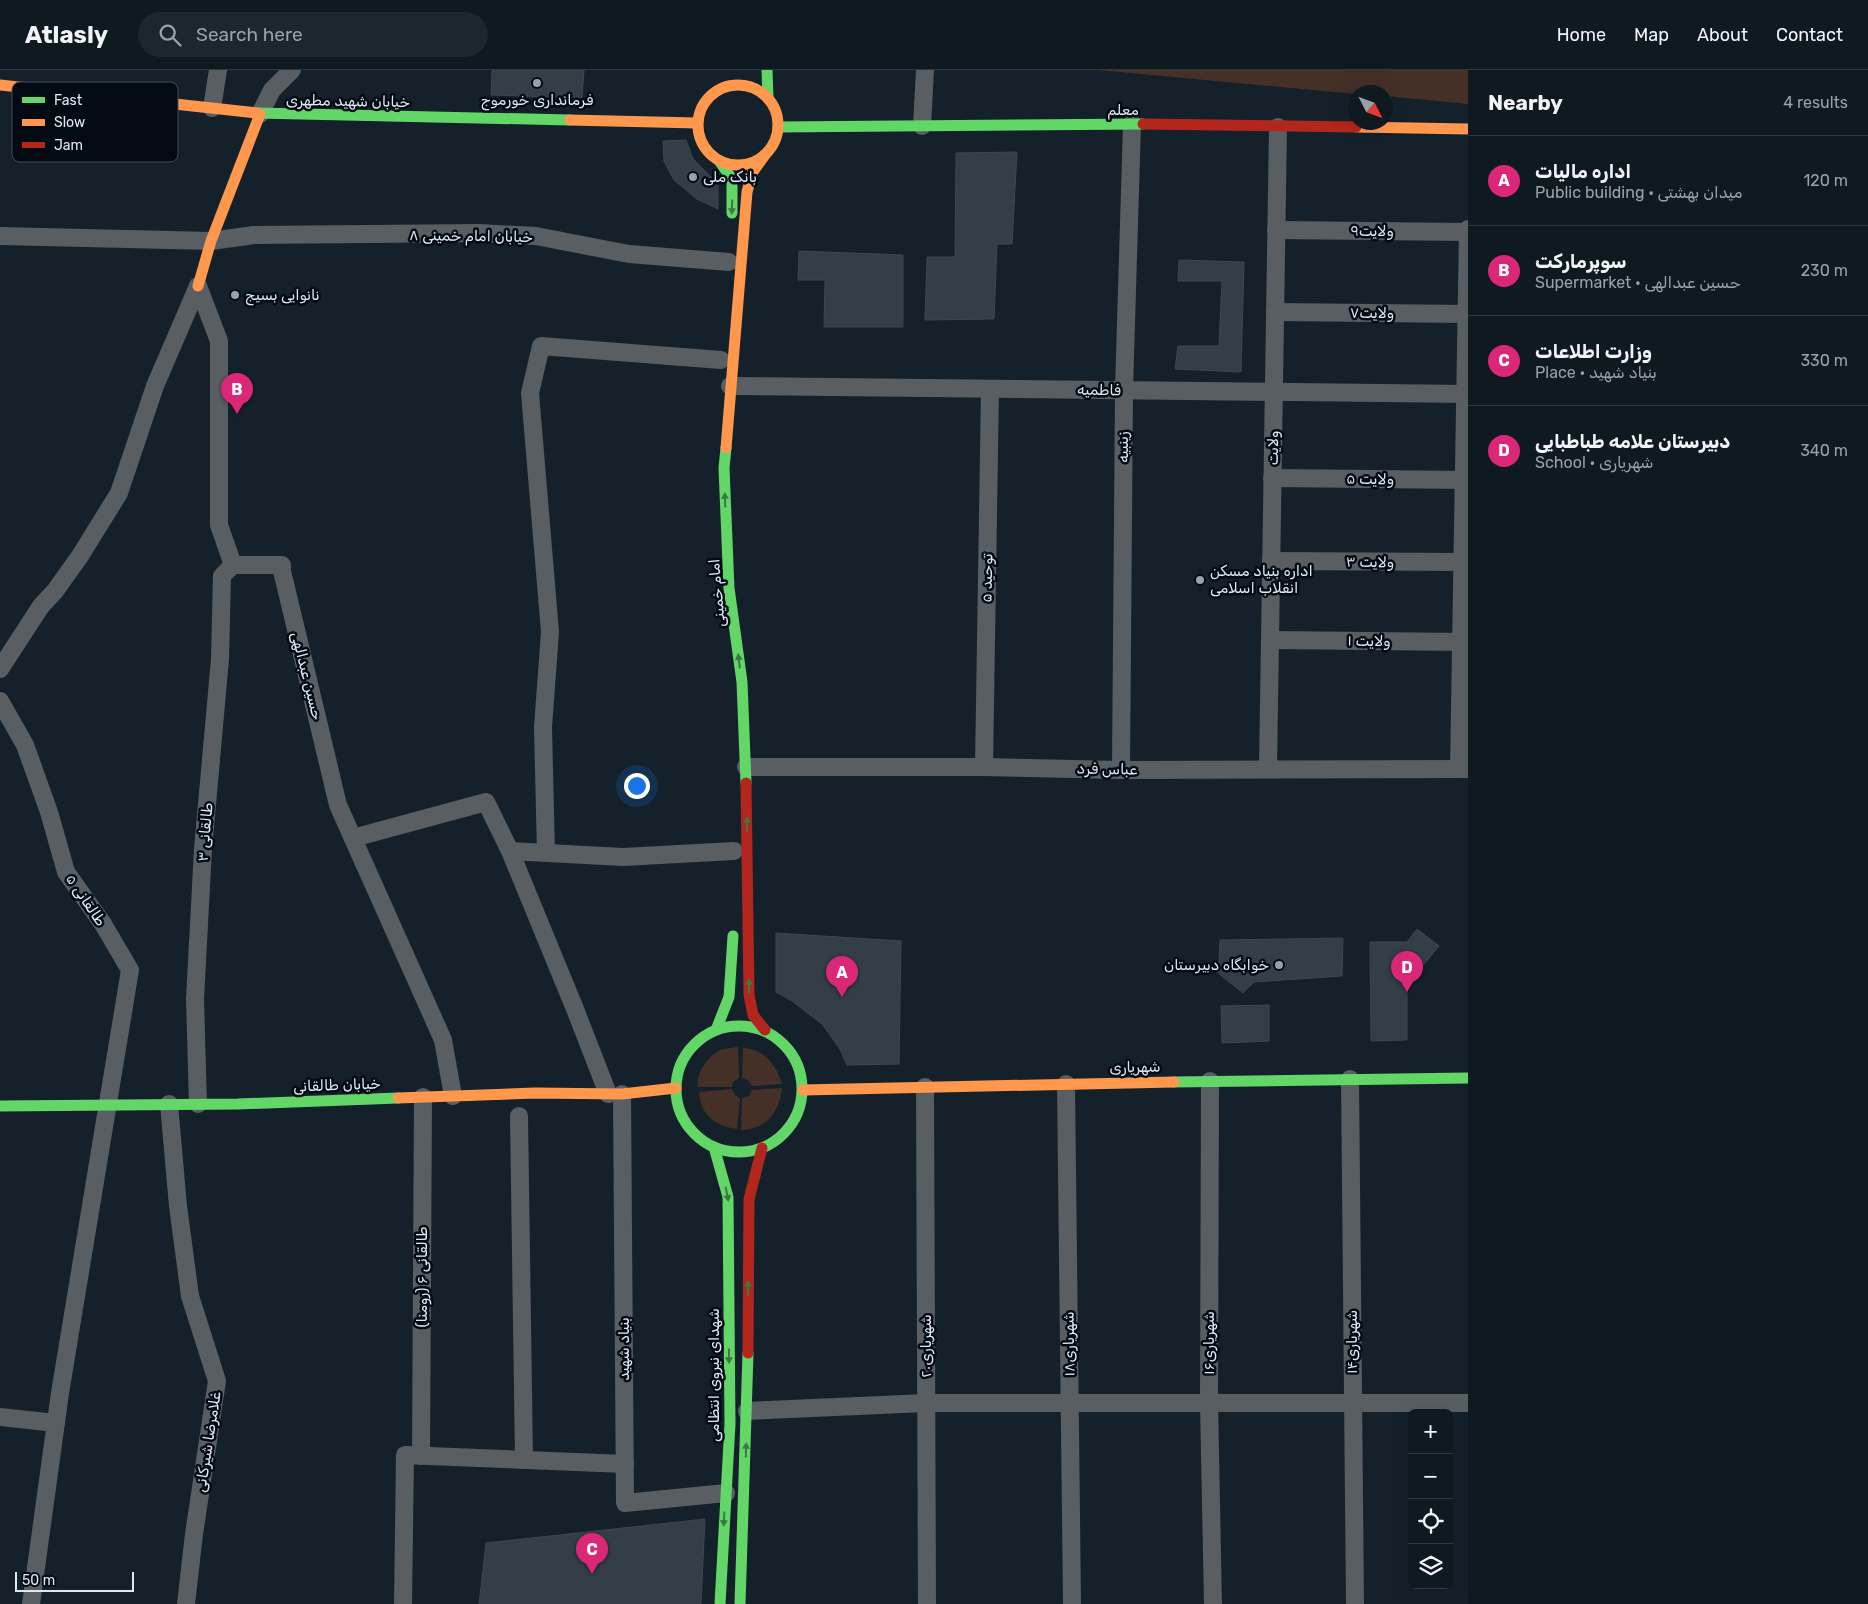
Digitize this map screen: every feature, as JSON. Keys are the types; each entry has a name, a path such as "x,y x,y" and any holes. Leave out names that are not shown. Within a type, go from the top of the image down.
{"main road":[{"path":"740,70 740,84"},
{"path":"767,70 768,98"},
{"path":"720,162 736,165 752,163 765,155 775,142 778,127 776,111 768,98 756,88 740,84 724,87 711,95 702,108 698,123 700,139 708,152 720,162 732,179 731,222"},
{"name":"خیابان شهید مطهری","path":"178,104 260,114 698,123"},
{"path":"198,286 212,241 260,114"},
{"name":"معلم","path":"778,127 1132,124 1468,129"},
{"name":"امام خمینی","path":"765,155 752,173 747,192 722,373 729,588 742,682 746,767 749,995 753,1015 765,1030"},
{"path":"716,1030 730,997 733,921"},
{"path":"741,1025 765,1030 785,1044 799,1065 803,1090 798,1114 783,1135 762,1148 738,1152 714,1147 693,1133 680,1112 676,1088 681,1064 695,1043 716,1030 741,1025"},
{"name":"شهریاری","path":"803,1090 1210,1081 1468,1078"},
{"name":"خیابان طالقانی","path":"0,1106 198,1104 535,1094 615,1094 676,1088"},
{"name":"شهدای نیروی انتظامی","path":"714,1147 728,1197 730,1424 720,1604"},
{"path":"740,1604 747,1411 749,1199 762,1148"}],"street":[{"path":"212,108 218,70"},
{"path":"260,114 272,90 292,70"},
{"path":"922,126 926,70"},
{"name":"زینبیه","path":"1121,770 1124,390 1132,124"},
{"name":"ولایت","path":"1268,768 1278,127"},
{"name":"ولایت۹","path":"1276,230 1468,230"},
{"path":"1464,769 1468,230"},
{"name":"خیابان امام خمینی ۸","path":"0,236 212,241 254,236 478,233 536,236 629,254 729,261"},
{"path":"198,286 219,341 219,525 233,565"},
{"path":"0,669 41,606 55,591 80,556 119,493 155,386 198,286"},
{"name":"ولایت۷","path":"1275,312 1467,314"},
{"name":"فاطمیه","path":"546,853 543,727 550,632 530,392 541,346 722,373 990,389 1467,394"},
{"name":"توحید ۵","path":"984,767 990,389"},
{"name":"ولایت ۵","path":"1272,478 1466,480"},
{"name":"ولایت ۳","path":"1271,561 1465,562"},
{"name":"حسین عبدالهی","path":"233,565 282,564 282,571 338,805 443,1040 454,1096"},
{"name":"طالقانی ۳","path":"198,1104 195,999 203,849 220,659 222,576 233,565"},
{"name":"ولایت ۱","path":"1270,640 1465,642"},
{"name":"طالقانی ۵","path":"0,701 25,745 49,812 66,872 103,924 130,970 56,1423 31,1604"},
{"name":"عباس فرد","path":"746,767 984,767 1121,770 1268,768 1464,769"},
{"path":"352,838 486,802 510,851 576,1009 615,1094"},
{"path":"510,851 623,857 734,851"},
{"name":"شهریاری۱۴","path":"1350,1079 1355,1604"},
{"name":"شهریاری۱۶","path":"1210,1081 1209,1403 1213,1604"},
{"name":"شهریاری۱۸","path":"1066,1084 1072,1604"},
{"name":"شهریاری۲۰","path":"925,1087 927,1604"},
{"name":"بنیاد شهید","path":"615,1094 625,1504 726,1493"},
{"name":"طالقانی ۶ (رومنا)","path":"421,1456 423,1097"},
{"name":"غلامرضا شیرکانی","path":"169,1104 178,1206 190,1296 217,1381 194,1534 186,1604"},
{"path":"519,1116 524,1460"},
{"path":"747,1411 926,1403 1468,1403"},
{"path":"0,1417 56,1423"},
{"path":"403,1604 404,1455 625,1464"}],"shaded area":[{"path":"1097,70 1468,70 1468,104 1393,97 1393,85 1348,85 1348,93"},
{"path":"738,1047 739,1078 733,1082 732,1087 698,1087 701,1070 707,1060 716,1052"},
{"path":"743,1048 757,1051 768,1059 773,1064 782,1084 752,1086 748,1080 742,1078"},
{"path":"782,1088 778,1104 770,1118 758,1127 741,1130 742,1098 749,1096 752,1090"},
{"path":"732,1089 740,1099 737,1129 722,1125 710,1118 702,1107 699,1092"}],"building":[{"name":"فرمانداری خورموج","path":"492,70 584,70 582,98 491,95"},
{"name":"بانک ملی","path":"686,140 693,159 718,184 718,209 697,199 674,180 664,161 663,141"},
{"path":"1017,152 1012,244 997,244 994,319 925,320 927,257 955,257 956,153"},
{"path":"799,251 903,255 903,327 824,327 825,280 798,280"},
{"path":"1179,260 1244,262 1241,372 1175,369 1178,346 1219,346 1222,281 1178,281"},
{"path":"1417,929 1439,946 1407,985 1407,1040 1371,1041 1370,942 1407,942"},
{"path":"776,933 901,941 899,1064 847,1065 840,1049 822,1024 792,1001 776,992"},
{"name":"خوابگاه دبیرستان","path":"1343,938 1342,976 1254,982 1243,993 1213,969 1219,961 1220,940"},
{"path":"1269,1005 1269,1041 1222,1043 1221,1006"},
{"path":"705,1519 701,1604 479,1604 486,1543"}],"traffic: fast":[{"path":"767,70 768,98"},
{"path":"257,113 570,120"},
{"path":"778,127 1143,124"},
{"path":"720,162 732,179 732,213"},
{"path":"726,448 724,468 729,588 742,682 746,783"},
{"path":"716,1030 729,997 733,936"},
{"path":"739,1026 763,1031 783,1045 797,1065 802,1089 797,1113 783,1133 763,1147 739,1152 715,1147 695,1133 681,1113 676,1089 681,1065 695,1045 715,1031 739,1026"},
{"path":"1174,1082 1468,1078"},
{"path":"0,1106 238,1104 398,1098"},
{"path":"714,1147 728,1197 730,1424 720,1604"},
{"path":"740,1604 748,1353"}],"traffic: slow":[{"path":"0,85 12,86"},
{"path":"738,85 753,88 766,97 775,110 778,125 775,140 766,153 753,162 738,165 723,162 710,153 701,140 698,125 701,110 710,97 723,88 738,85"},
{"path":"178,104 257,113"},
{"path":"198,286 211,241 260,114"},
{"path":"570,120 697,123"},
{"path":"1393,128 1468,129"},
{"path":"726,448 747,192 752,173 765,155"},
{"path":"803,1090 1174,1082"},
{"path":"398,1098 535,1093 622,1094 676,1088"}],"traffic: jam":[{"path":"1143,124 1348,127"},
{"path":"746,783 749,995 753,1015 765,1030"},
{"path":"748,1353 749,1199 762,1148"}],"place":[{"name":"فرمانداری خورموج","path":"537,83"},
{"name":"بانک ملی","path":"693,177"},
{"name":"نانوایی بسیج","path":"235,295"},
{"name":"سوپرمارکت","path":"237,414"},
{"name":"اداره بنیاد مسکن انقلاب اسلامی","path":"1200,580"},
{"name":"خوابگاه دبیرستان","path":"1279,965"},
{"name":"دبیرستان علامه طباطبایی","path":"1407,992"},
{"name":"اداره مالیات","path":"842,997"},
{"name":"وزارت اطلاعات","path":"592,1574"}]}
